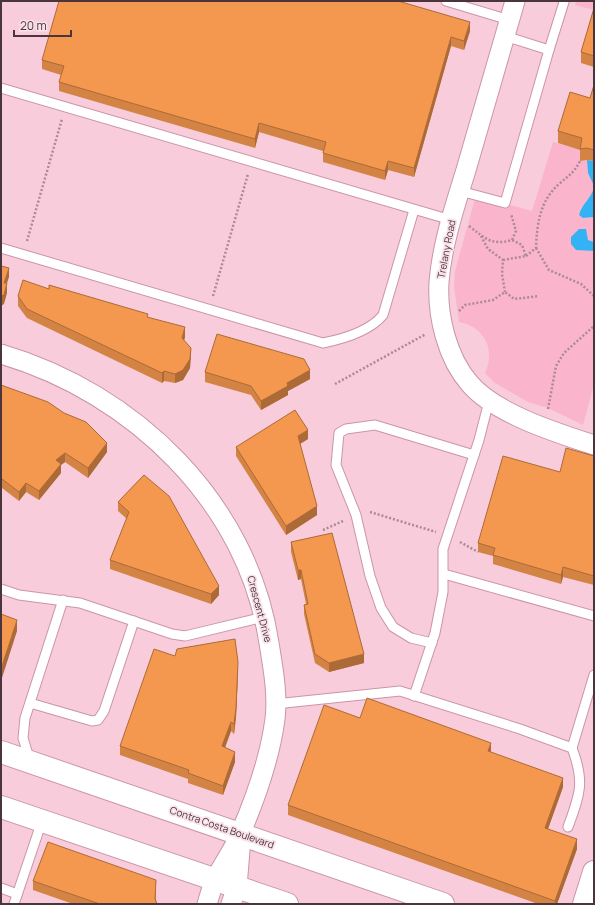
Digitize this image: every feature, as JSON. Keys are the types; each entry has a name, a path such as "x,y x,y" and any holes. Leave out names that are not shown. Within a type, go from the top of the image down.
{"main road":[{"name":"Contra Costa Boulevard","path":"1,752 241,833 443,904"},
{"path":"1,807 215,880 234,896 287,904"},
{"path":"584,904 594,872"}],"street":[{"name":"Trelany Road","path":"515,1 451,220 439,282 445,335 454,360 470,384 489,401 544,427 594,445"},
{"name":"Crescent Drive","path":"1,354 18,359 62,378 98,397 136,423 174,456 206,493 231,531 252,574 264,617 275,677 275,718 267,756 241,833 215,880 207,904"},
{"path":"234,896 241,833"}],"lane":[{"path":"446,1 507,28 549,50"},
{"path":"460,191 505,203 564,2"},
{"path":"1,88 451,220"},
{"path":"1,248 323,343 345,338 378,321 383,315 414,210"},
{"path":"414,696 432,643 443,592 444,549 474,456 489,401"},
{"path":"432,643 411,638 393,626 381,608 370,576 356,515 336,465 339,432 346,429 375,425 474,456"},
{"path":"444,574 594,616"},
{"path":"1,589 19,595 80,603 172,634 185,636 264,617"},
{"path":"30,762 23,738 25,718 63,600"},
{"path":"30,703 92,721 98,720 104,712 134,622"},
{"path":"568,827 580,793 580,768 572,748 594,675"},
{"path":"275,704 400,692 512,726 572,748"},
{"path":"14,904 42,821"},
{"path":"1,888 17,894"}],"path":[{"path":"23,255 65,107"},
{"path":"580,161 576,170 556,187 544,202 537,226 536,248 549,270 581,284 594,296"},
{"path":"210,310 252,162"},
{"path":"505,203 514,218 516,231 512,240"},
{"path":"451,220 467,225 492,242 502,243 512,240 522,245 526,256"},
{"path":"481,235 488,250 503,260 526,256 536,248"},
{"path":"503,260 502,274 505,292"},
{"path":"544,427 556,366 564,353 594,326"},
{"path":"323,530 367,511 448,536 478,552"}],"shaded area":[{"path":"576,1 594,1 594,10 575,5"},
{"path":"553,142 582,150 580,161 587,160 588,173 594,186 593,193 581,208 579,215 584,218 594,217 594,242 588,240 587,251 594,251 594,385 583,425 548,408 528,402 495,383 485,373 489,356 486,340 475,329 459,322 454,286 455,271 476,195 532,211"}],"water":[{"path":"587,160 594,161 594,186 588,173"},
{"path":"594,187 594,217 583,218 579,215 580,211"},
{"path":"579,229 586,229 588,240 594,242 594,251 576,250 571,244 571,237"}],"building":[{"path":"59,1 398,1 470,22 464,41 451,37 414,168 388,161 385,171 323,153 326,142 259,123 255,139 59,82 64,66 42,60"},
{"path":"594,8 594,56 581,52"},
{"path":"594,85 594,150 587,148 580,149 582,138 558,131 570,92 590,98"},
{"path":"1,266 9,268 4,283 7,283 4,295 1,296"},
{"path":"23,280 49,289 49,285 148,314 147,317 185,327 182,338 191,348 190,359 183,370 175,374 164,371 162,373 27,309 18,296"},
{"path":"217,334 304,359 310,370 287,383 288,386 261,401 251,386 205,372"},
{"path":"1,385 48,402 64,413 86,422 107,443 88,468 65,453 56,460 61,464 39,491 26,483 19,492 2,479 1,481"},
{"path":"295,410 308,430 298,436 317,506 286,526 236,447"},
{"path":"566,448 594,456 594,576 563,567 561,575 493,555 495,548 478,543 503,456 560,472"},
{"path":"144,475 169,496 219,586 211,594 110,560 129,512 118,502"},
{"path":"332,533 364,654 329,663 315,654 304,605 308,604 301,570 298,570 291,542"},
{"path":"1,614 17,620 1,669"},
{"path":"235,639 238,662 236,708 234,724 231,722 222,746 235,752 223,786 188,773 189,770 120,746 154,649 175,656 177,649"},
{"path":"367,698 491,743 488,751 563,778 545,828 577,839 555,901 288,805 324,705 360,718"},
{"path":"48,842 156,880 155,899 157,904 100,904 33,881"}]}
